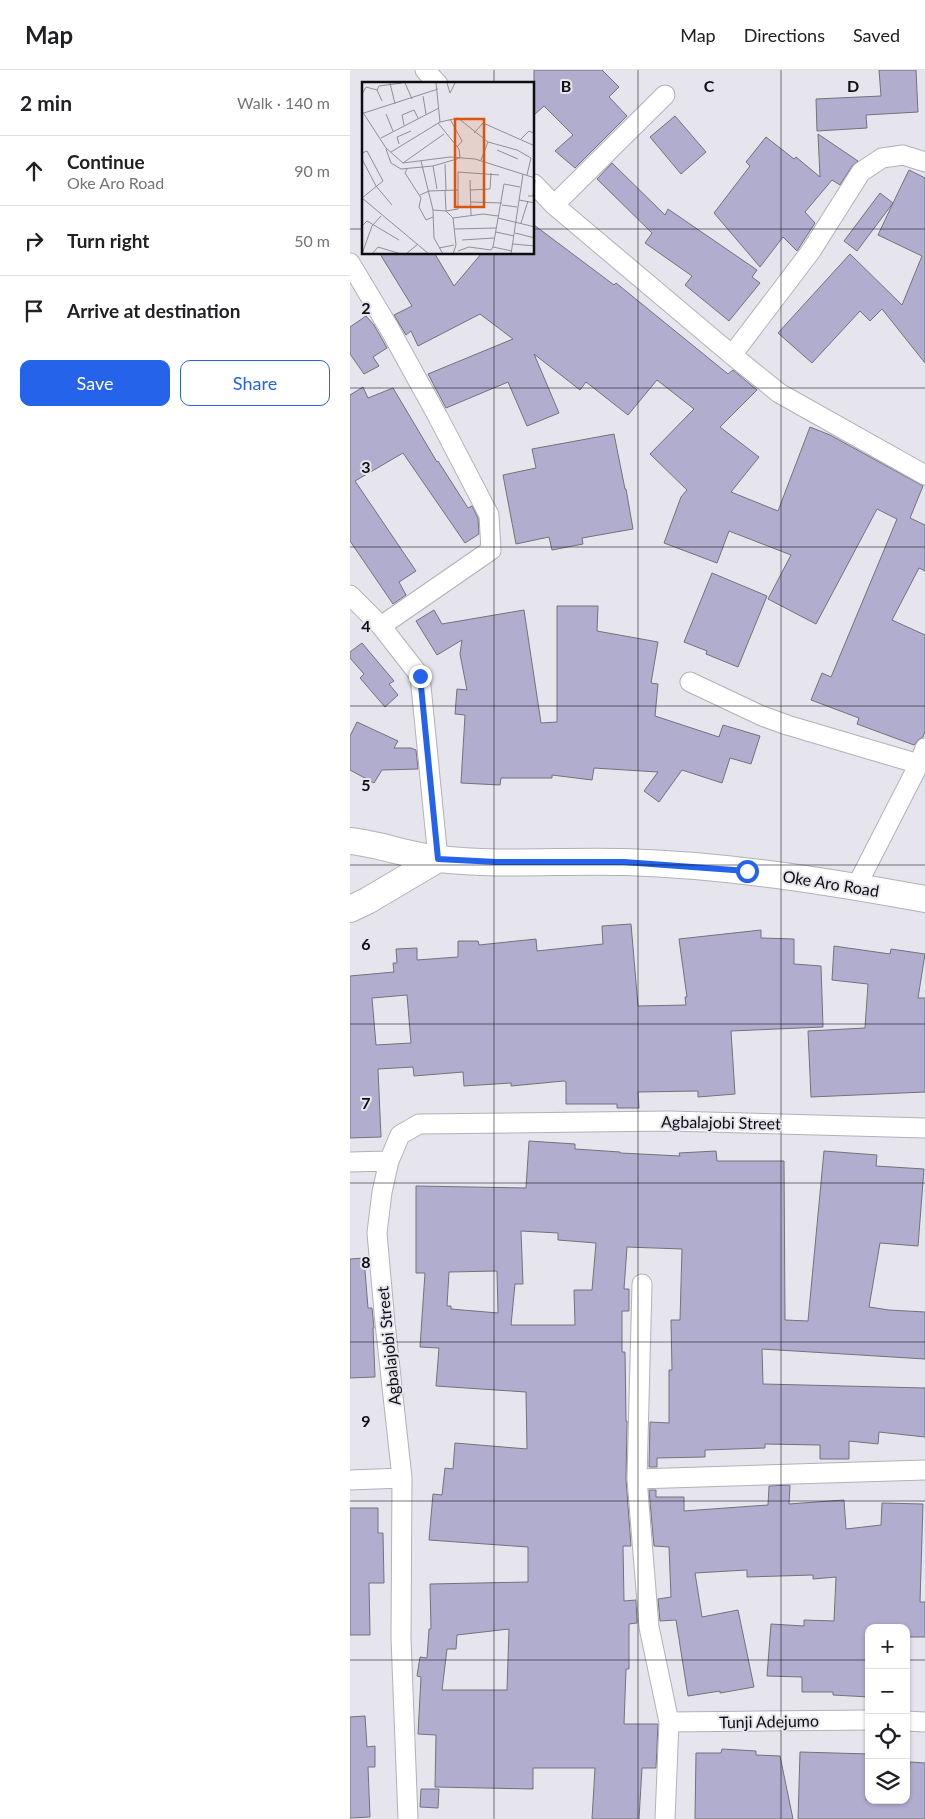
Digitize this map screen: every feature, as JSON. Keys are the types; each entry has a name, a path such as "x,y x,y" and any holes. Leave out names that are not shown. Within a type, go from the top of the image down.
{"main road":[{"name":"Oke Aro Road","path":"350,842 365,843 438,859 496,862 624,862 747,871 925,899"},
{"path":"350,909 438,859"}],"street":[{"path":"425,70 436,82"},
{"path":"554,205 665,94"},
{"path":"732,355 811,251 861,172 882,158 903,155 925,162"},
{"path":"535,185 554,205 732,355 779,392 925,475"},
{"path":"350,264 389,328 438,416 489,516 491,550 381,626"},
{"path":"350,595 381,626 420,676 438,859"},
{"path":"690,682 762,716 787,725 922,756 856,887"},
{"name":"Agbalajobi Street","path":"408,1819 401,1638 402,1478 377,1233 382,1192 389,1161 400,1135 419,1124 669,1121 925,1128"},
{"path":"350,1162 389,1161"},
{"path":"642,1284 638,1479 649,1627 670,1722 665,1819"},
{"path":"638,1479 925,1470"},
{"path":"350,1480 402,1478"},
{"name":"Tunji Adejumo","path":"670,1722 865,1720"},
{"path":"910,1721 925,1722"}],"building":[{"path":"534,70 602,70 619,87 609,97 627,116 575,168 555,151 573,135 544,106 535,114"},
{"path":"879,70 916,70 918,112 866,115 867,128 817,131 816,99 881,96"},
{"path":"675,116 706,152 681,174 650,137"},
{"path":"818,134 858,161 852,166 840,185 832,180 805,212 815,223 797,251 783,237 760,267 714,213 750,166 746,162 766,137 794,159 796,157 820,177"},
{"path":"612,163 665,215 668,209 757,270 752,277 760,283 729,321 685,285 692,276 645,243 652,233 597,179"},
{"path":"909,170 925,178 925,363 882,309 870,321 860,311 812,363 778,333 850,254 902,305 922,256 878,235"},
{"path":"880,193 893,203 857,251 844,241"},
{"path":"535,226 614,285 616,283 728,374 733,370 757,390 720,427 759,457 731,492 778,511 810,427 830,435 923,486 910,518 925,525 925,571 919,568 892,620 925,635 925,731 923,737 914,745 857,724 859,718 811,700 822,673 831,677 897,519 877,509 816,624 768,599 791,555 729,531 717,563 664,543 681,497 687,490 650,454 694,409 657,380 628,415 586,382 580,390 534,354 559,413 527,426 508,382 446,408 428,374 513,339 480,314 418,346 411,331 406,335 394,315 412,306 381,255 436,255 454,286 480,255 535,255"},
{"path":"366,316 374,325 387,348 373,357 379,366 364,374 350,354 350,327"},
{"path":"363,387 368,398 393,388 437,462 468,508 472,506 478,518 479,534 465,543 403,453 355,481 416,571 399,582 406,595 393,604 350,541 350,395"},
{"path":"614,434 633,529 582,538 583,544 552,550 549,537 516,544 503,475 536,468 532,449"},
{"path":"712,573 767,596 738,667 706,654 707,651 684,642"},
{"path":"557,606 598,606 597,631 658,642 651,683 658,684 655,716 719,737 723,725 760,736 751,764 730,758 722,783 682,770 659,802 644,791 658,772 594,768 592,780 552,775 552,778 501,778 500,785 461,783 465,715 455,714 457,689 467,690 460,654 462,640 437,655 416,621 434,610 442,624 524,610 541,723 557,722"},
{"path":"362,643 394,681 389,684 398,695 385,707 360,678 364,674 350,658 350,652"},
{"path":"357,722 398,741 394,748 411,748 416,750 418,769 382,770 374,783 350,770 350,736"},
{"path":"631,924 638,1006 686,1005 685,997 687,997 679,939 761,930 761,938 794,939 794,964 821,966 823,1027 731,1031 735,1094 698,1097 698,1091 638,1092 639,1108 617,1108 617,1104 566,1104 566,1082 564,1081 511,1086 511,1083 464,1086 463,1072 414,1076 413,1067 378,1069 381,1137 350,1138 350,976 394,972 393,963 397,963 396,949 417,948 417,960 458,957 458,941 478,941 479,945 536,939 537,951 603,944 602,926","holes":["407,995 411,1043 376,1045 372,998"]},
{"path":"834,946 890,954 891,949 925,954 918,998 925,998 925,1092 811,1097 808,1031 865,1028 868,984 832,980"},
{"path":"529,1141 575,1144 575,1149 620,1153 680,1156 679,1153 716,1151 717,1161 784,1161 785,1320 808,1321 824,1151 877,1155 876,1166 924,1169 918,1246 880,1243 869,1307 925,1312 925,1359 762,1349 763,1384 925,1388 925,1437 879,1432 878,1444 849,1441 849,1459 820,1459 820,1445 765,1444 765,1448 705,1450 705,1457 657,1458 657,1467 649,1467 650,1422 669,1423 669,1370 672,1370 671,1320 680,1320 682,1249 627,1247 624,1289 629,1289 629,1311 622,1311 622,1352 625,1352 626,1479 631,1546 623,1546 624,1601 636,1600 637,1623 629,1624 629,1669 626,1669 624,1724 658,1724 656,1768 642,1768 639,1819 592,1819 595,1768 533,1768 533,1789 435,1787 436,1735 418,1734 421,1677 417,1676 420,1657 427,1658 429,1629 431,1629 430,1584 528,1582 528,1547 429,1540 433,1494 442,1495 445,1468 453,1469 455,1443 527,1449 526,1392 436,1386 439,1348 420,1347 425,1273 416,1273 416,1186 526,1188","holes":["521,1231 558,1233 558,1240 596,1243 592,1290 574,1290 575,1325 511,1325 515,1284 523,1284","497,1271 498,1313 451,1309 451,1306 447,1306 449,1272","509,1629 507,1690 442,1690 447,1649 456,1649 457,1635"]},
{"path":"364,1258 368,1308 372,1308 374,1328 375,1377 350,1378 350,1259"},
{"path":"790,1485 789,1504 844,1500 846,1529 881,1525 882,1503 923,1504 920,1602 925,1602 925,1637 910,1637 910,1624 865,1624 865,1697 833,1695 833,1692 802,1692 802,1677 767,1676 771,1624 804,1626 804,1620 834,1621 836,1577 813,1579 813,1575 747,1577 747,1570 695,1573 702,1617 738,1610 754,1687 688,1696 676,1620 660,1621 658,1599 671,1597 669,1547 654,1546 649,1490 656,1490 656,1497 684,1497 684,1511 768,1505 769,1486"},
{"path":"350,1508 378,1508 378,1533 383,1533 384,1583 369,1583 370,1635 350,1635"},
{"path":"365,1716 367,1747 375,1746 375,1767 368,1767 370,1817 350,1818 350,1717"},
{"path":"722,1749 756,1751 756,1755 780,1756 793,1819 695,1819 696,1753 721,1753"},
{"path":"800,1752 865,1754 865,1804 910,1804 910,1762 925,1763 925,1819 798,1819"},
{"path":"421,1789 439,1789 438,1808 420,1807"}],"route":[{"path":"420,676 438,859 496,862 624,862 747,871"}]}
